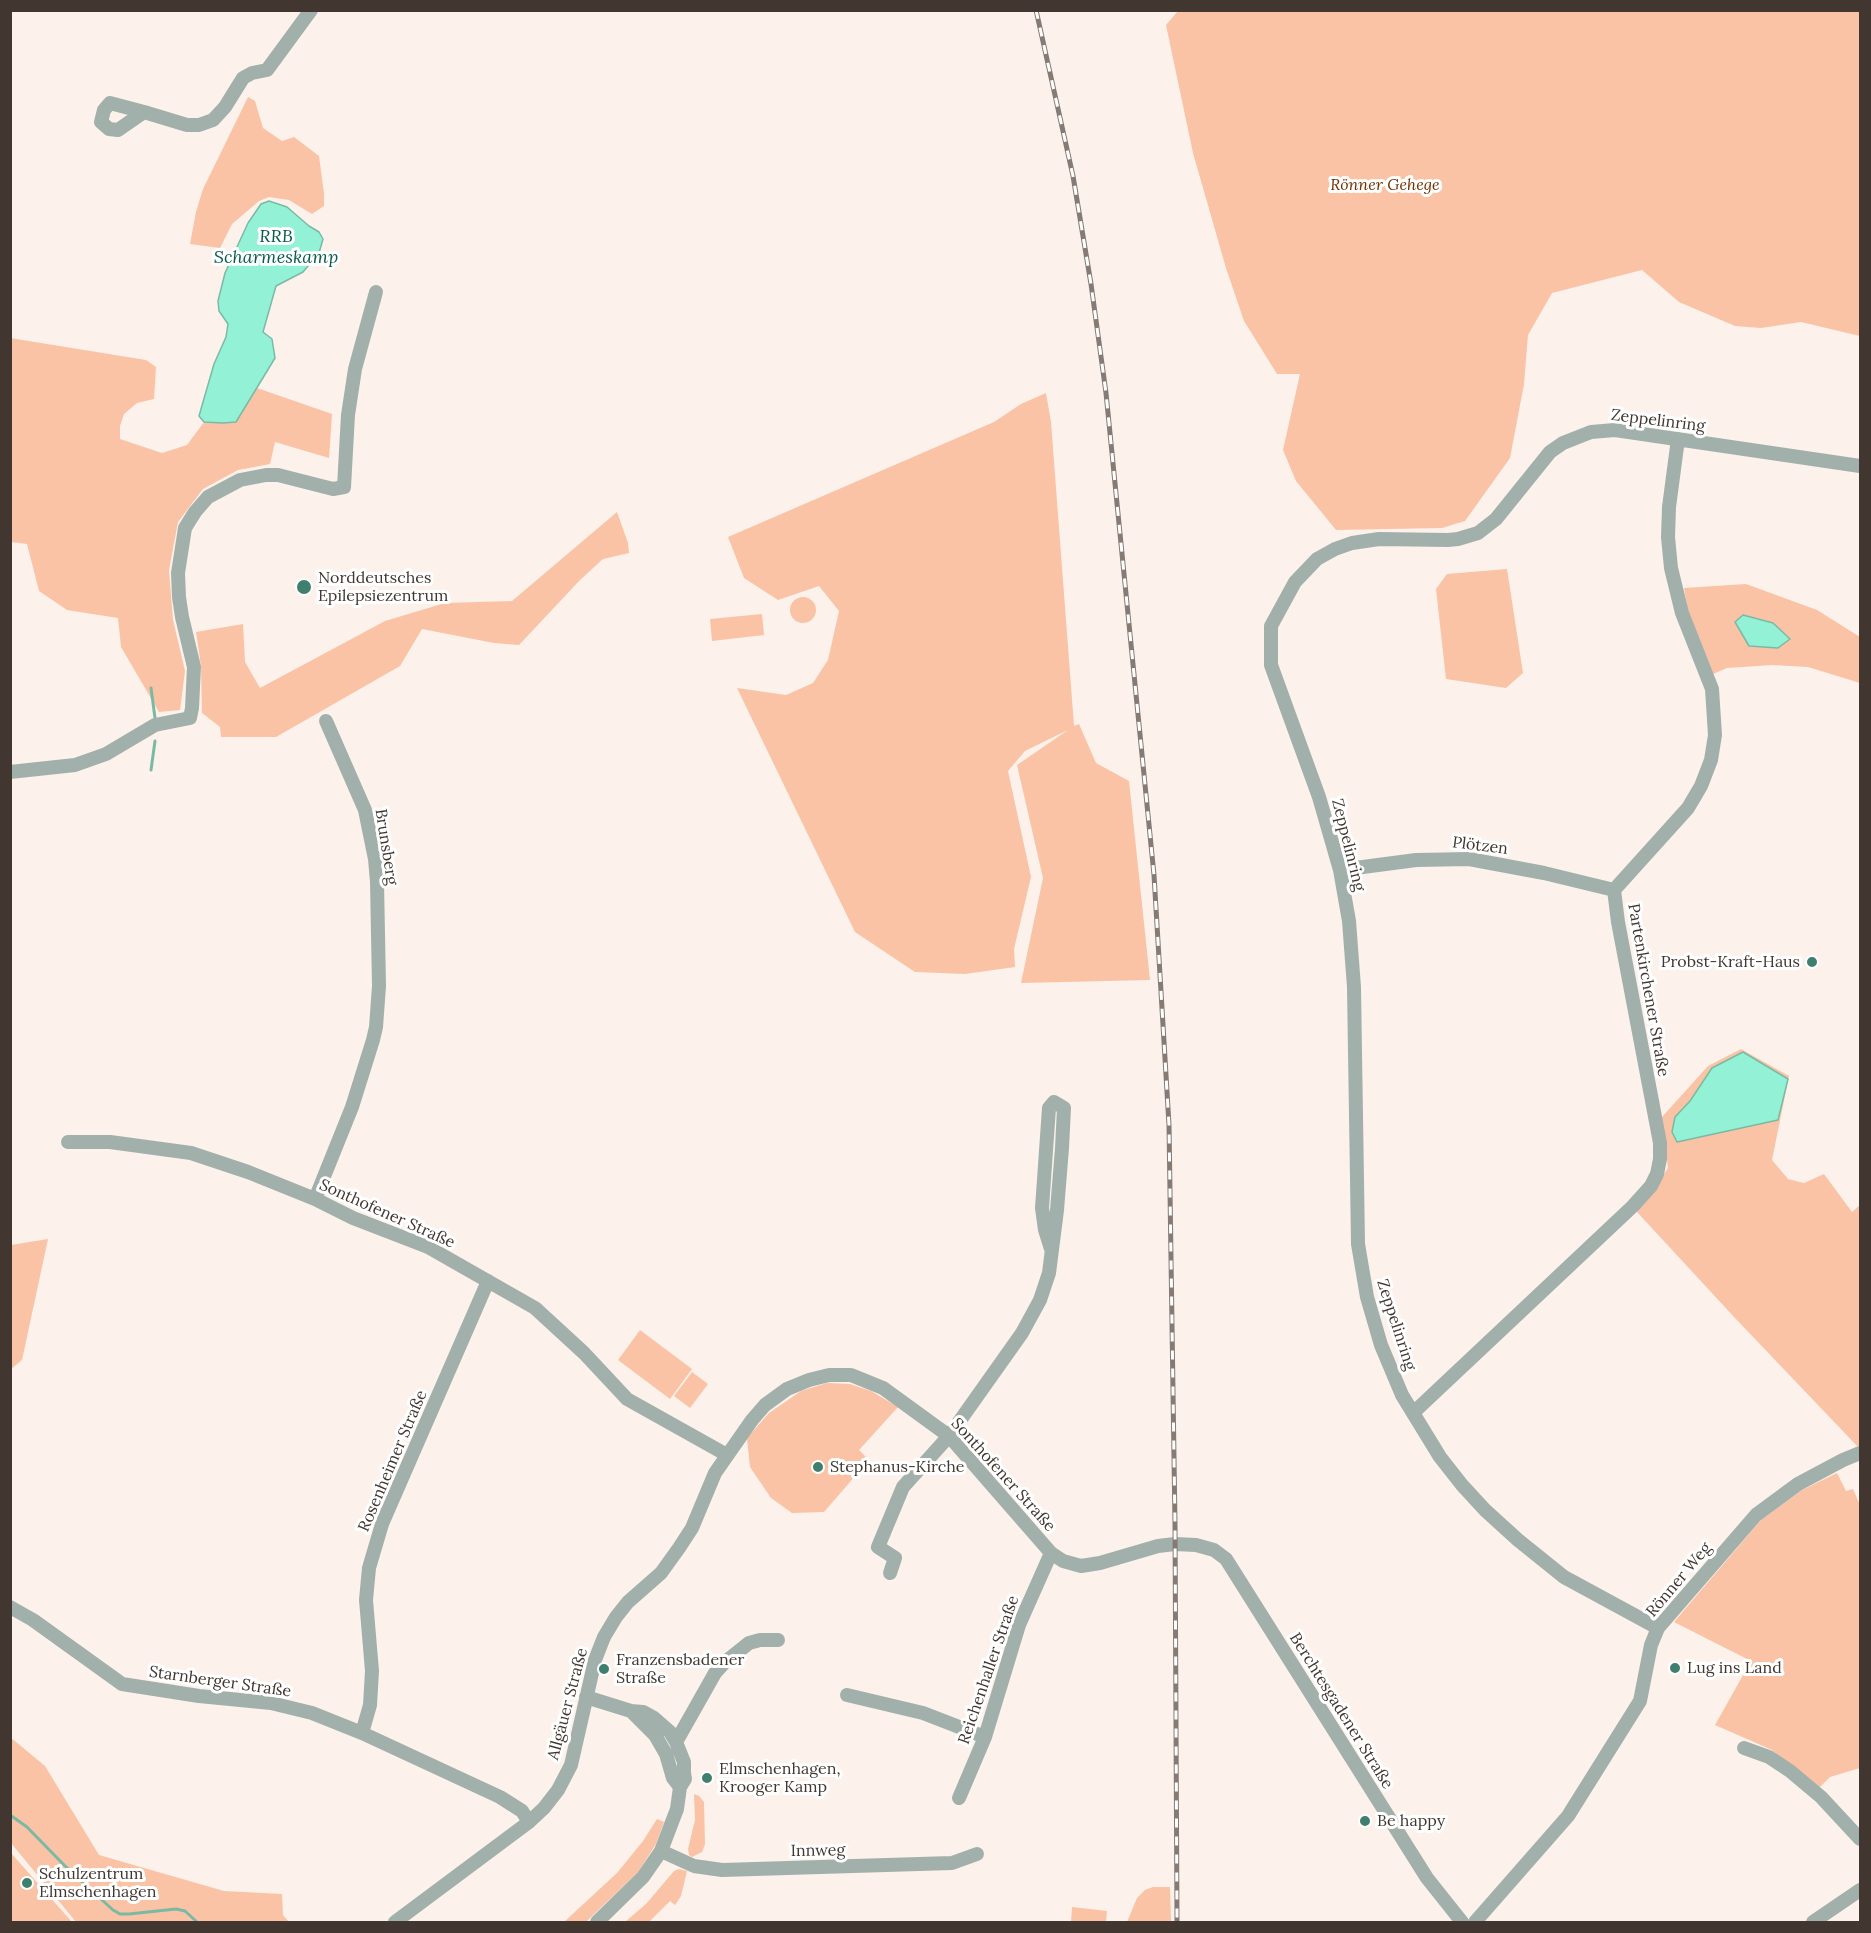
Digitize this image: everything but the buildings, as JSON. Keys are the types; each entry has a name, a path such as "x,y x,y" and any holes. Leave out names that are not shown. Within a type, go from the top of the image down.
{"street":[{"path":"144,112 187,125 199,125 213,120 225,107 243,78 252,73 267,70 311,10"},
{"path":"10,772 75,765 106,754 155,725 190,717 194,667 179,597 178,573 185,528 208,497 240,480 278,475 333,489 344,487 348,415 354,369 375,292"},
{"name":"Zeppelinring","path":"1658,1628 1564,1577 1485,1510 1440,1456 1402,1395 1381,1345 1367,1297 1358,1244 1354,987 1349,921 1340,870 1318,797 1270,666 1271,626 1295,582 1317,559 1352,543 1379,539 1448,540 1478,533 1496,519 1550,452 1575,437 1591,432 1615,430 1860,466"},
{"name":"Partenkirchener Straße","path":"1413,1413 1632,1206 1651,1186 1657,1174 1660,1159 1659,1143 1614,890 1688,808 1701,786 1711,760 1714,735 1712,689 1682,613 1671,568 1668,537 1669,507 1678,439"},
{"name":"Brunsberg","path":"315,1198 352,1107 373,1040 379,986 377,882 367,820 365,810 326,720"},
{"name":"Plötzen","path":"1340,870 1416,860 1469,859 1544,873 1614,890"},
{"path":"890,1573 894,1558 878,1546 903,1487 949,1436 1022,1334 1040,1300 1049,1274 1058,1210 1064,1108 1054,1102 1048,1108 1042,1208 1051,1249"},
{"name":"Sonthofener Straße","path":"68,1142 110,1143 191,1153 315,1198 353,1218 428,1247 535,1308 584,1353 627,1399 727,1455 752,1420 765,1406 787,1389 829,1375 851,1375 883,1388 949,1436 1051,1553 1063,1561 1081,1566 1158,1546 1175,1544"},
{"name":"Rosenheimer Straße","path":"362,1733 370,1705 372,1671 366,1600 369,1568 382,1524 488,1281"},
{"name":"Rönner Weg","path":"1475,1923 1568,1816 1640,1701 1651,1644 1658,1628 1756,1515 1798,1484 1860,1453"},
{"name":"Allgäuer Straße","path":"395,1923 529,1822 558,1790 571,1765 595,1660 609,1628 628,1602 661,1573 679,1548 692,1528 715,1473 727,1455"},
{"name":"Berchtesgadener Straße","path":"1175,1544 1196,1545 1211,1549 1226,1559 1427,1878 1462,1923"},
{"name":"Reichenhaller Straße","path":"958,1798 985,1737 1018,1625 1051,1553"},
{"name":"Starnberger Straße","path":"10,1607 33,1620 122,1684 199,1696 271,1703 312,1713 362,1733 500,1797 522,1811 529,1822"},
{"path":"676,1742 715,1673 724,1663 749,1643 760,1640 778,1640"},
{"path":"848,1695 923,1713 985,1737"},
{"path":"586,1697 631,1711 643,1712 654,1718 670,1732 676,1742 684,1762 685,1779 680,1787 678,1809 661,1851 644,1877 597,1923"},
{"path":"631,1711 655,1735 666,1754 673,1778 680,1787"},
{"path":"1744,1748 1769,1756 1790,1771 1821,1797 1860,1839"},
{"name":"Innweg","path":"661,1851 694,1866 722,1870 952,1863 977,1854"},
{"path":"1813,1923 1860,1890"}],"green space":[{"name":"Rönner Gehege","path":"1178,11 1860,11 1860,336 1801,322 1761,328 1735,326 1679,302 1642,270 1552,293 1528,335 1524,384 1510,458 1465,521 1442,528 1336,530 1296,481 1283,450 1300,374 1277,374 1244,321 1226,268 1193,153 1166,25"},
{"path":"248,97 255,101 263,128 282,141 294,137 319,156 324,206 312,214 289,200 269,197 259,201 232,224 220,248 190,244 203,189"},
{"path":"10,338 146,360 156,367 154,399 137,403 124,414 120,426 120,439 162,453 187,445 204,422 236,422 257,388 332,414 329,458 275,442 270,464 238,470 203,489 178,522 169,570 173,620 185,671 180,710 159,712 121,647 118,618 67,610 39,591 27,544 11,542"},
{"path":"1046,393 1051,422 1074,726 1079,724 1096,763 1129,781 1150,980 1021,983 1043,878 1017,765 1068,730 1025,751 1008,771 1031,877 1014,949 1015,967 965,974 915,972 855,932 737,688 786,695 813,683 828,660 839,611 819,586 778,600 744,578 728,537 994,422 1021,404"},
{"path":"617,512 628,543 629,553 603,559 519,645 494,643 422,629 400,666 276,737 221,737 220,727 202,713 201,666 196,632 243,624 245,662 260,688 385,621 445,603 512,601"},
{"path":"1507,569 1523,673 1506,688 1446,679 1436,589 1447,574"},
{"path":"1746,584 1817,610 1860,637 1860,683 1808,667 1772,665 1727,668 1713,674 1688,611 1684,588"},
{"path":"803,597 812,601 816,610 812,619 803,623 794,619 790,610 794,601"},
{"path":"762,614 764,635 712,641 710,619"},
{"path":"1741,1049 1789,1076 1772,1160 1788,1179 1804,1183 1824,1174 1852,1212 1860,1205 1860,1448 1637,1212 1668,1168 1662,1117 1708,1066","holes":["1690,1101 1778,1119 1737,1128 1676,1117"]},
{"path":"48,1239 22,1360 11,1369 11,1245"},
{"path":"640,1330 692,1369 670,1399 618,1360"},
{"path":"692,1372 708,1384 690,1408 674,1396"},
{"path":"827,1383 850,1384 871,1391 898,1407 859,1450 869,1460 824,1512 792,1513 771,1498 750,1467 747,1438 769,1413 801,1391"},
{"path":"1837,1473 1846,1491 1853,1489 1860,1505 1860,1768 1830,1777 1818,1789 1772,1750 1715,1725 1751,1661 1674,1622 1761,1520 1802,1490"},
{"path":"10,1737 45,1766 99,1855 224,1891 282,1894 283,1915 289,1922 76,1922 11,1843"},
{"path":"694,1794 704,1802 705,1844 702,1852 692,1857 688,1849 695,1820"},
{"path":"657,1819 664,1822 656,1844 638,1872 586,1922 564,1922 617,1873 643,1841"},
{"name":"Schulzentrum Elmschenhagen","path":"11,1853 72,1922 11,1922"},
{"path":"679,1869 687,1871 681,1896 675,1905 670,1901 649,1922 625,1922 646,1904 674,1871"},
{"path":"1153,1887 1170,1887 1171,1922 1127,1922 1137,1898 1145,1890"},
{"path":"1072,1907 1107,1911 1106,1922 1071,1922"}],"water":[{"name":"RRB Scharmeskamp","path":"269,201 287,207 319,232 323,239 319,253 303,272 276,286 263,332 272,339 275,358 236,422 204,422 199,416 214,364 226,337 228,324 219,311 218,301 225,273 248,223 261,204"},
{"path":"1743,615 1773,623 1790,639 1778,648 1749,646 1735,622"},
{"path":"1743,1052 1788,1079 1778,1120 1677,1142 1672,1132 1675,1117 1690,1101 1712,1068"}],"waterway":[{"path":"151,688 155,718"},
{"path":"151,770 155,741"},
{"path":"10,1815 27,1827 113,1910 120,1914 129,1914 176,1909 185,1911 197,1922"}],"railway":[{"path":"1036,10 1073,176 1106,393 1154,875 1169,1125 1175,1524 1177,1922"}],"place":[{"name":"Norddeutsches Epilepsiezentrum","path":"304,587"},
{"name":"Probst-Kraft-Haus","path":"1812,962"},
{"name":"Stephanus-Kirche","path":"818,1467"},
{"name":"Lug ins Land","path":"1675,1668"},
{"name":"Franzensbadener Straße","path":"604,1669"},
{"name":"Elmschenhagen, Krooger Kamp","path":"707,1778"},
{"name":"Be happy","path":"1365,1821"},
{"name":"Schulzentrum Elmschenhagen","path":"27,1883"}]}
